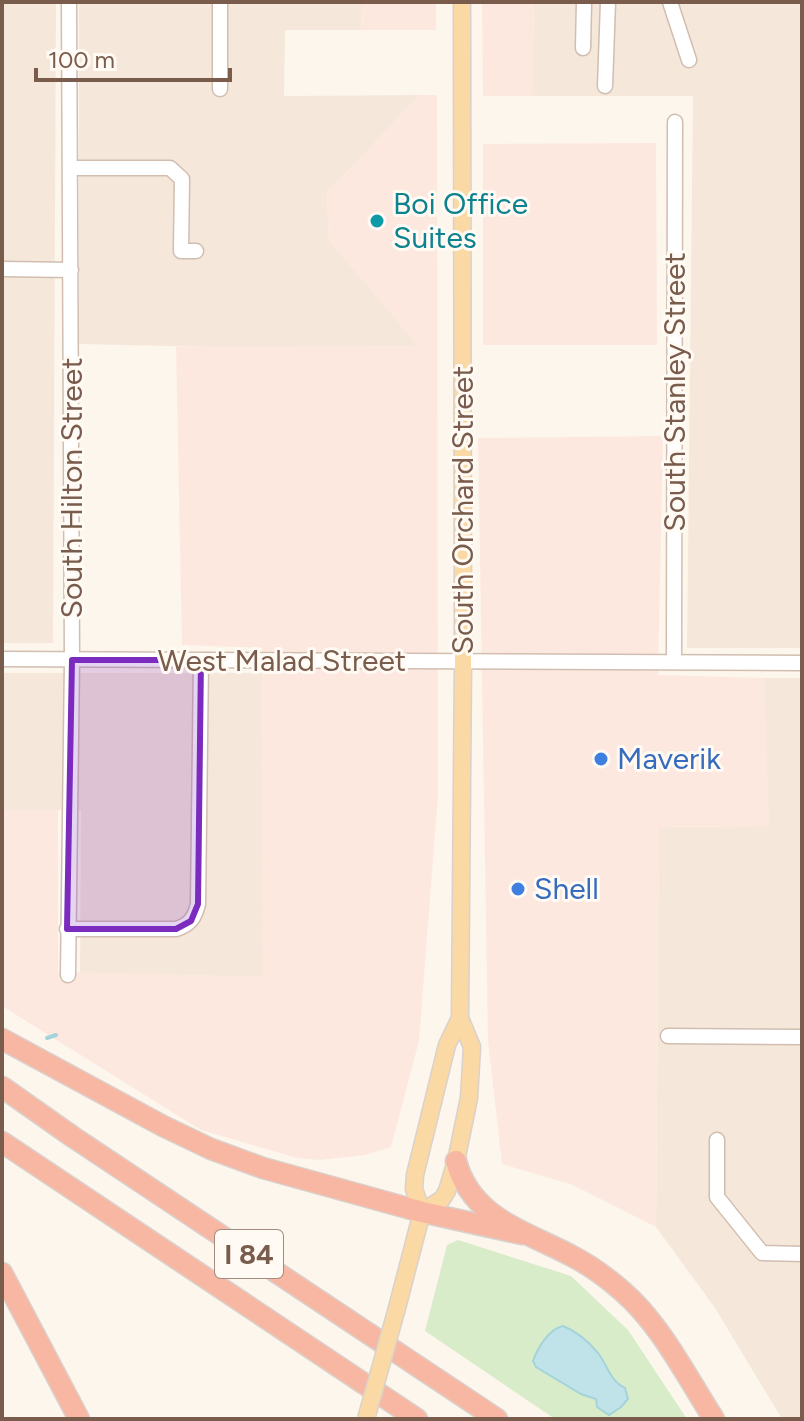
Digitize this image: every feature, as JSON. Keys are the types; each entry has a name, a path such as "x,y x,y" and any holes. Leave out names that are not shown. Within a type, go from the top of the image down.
{"highway":[{"path":"2,1039 211,1149 263,1168 422,1212 522,1234"},
{"name":"I 84","path":"2,1087 497,1419"},
{"name":"I 84","path":"2,1142 417,1419"},
{"path":"456,1161 471,1193 486,1210 522,1234 573,1256 622,1291 658,1332 714,1419"},
{"path":"2,1273 79,1419"}],"main road":[{"name":"South Orchard Street","path":"422,1212 442,1199 456,1161 469,1098 472,1047 460,1018 462,2"},
{"name":"South Orchard Street","path":"366,1419 422,1212 414,1189 415,1175 447,1045 460,1018"}],"street":[{"name":"South Hilton Street","path":"68,975 72,660 69,2"},
{"path":"220,2 220,89"},
{"path":"583,48 584,2"},
{"path":"605,86 608,2"},
{"path":"670,2 689,60"},
{"name":"South Stanley Street","path":"674,662 675,122"},
{"path":"71,168 170,168 182,179 181,251 196,251"},
{"path":"2,269 71,270"},
{"name":"West Malad Street","path":"2,659 802,663"},
{"path":"67,929 176,929 185,927 196,912 201,660"},
{"path":"668,1036 802,1037"},
{"path":"717,1140 717,1197 762,1253 802,1254"}],"highlighted area":[{"path":"72,660 201,660 198,904 191,921 176,929 67,929"}],"shaded area":[{"path":"2,2 56,2 53,643 2,643"},
{"path":"79,2 362,2 361,30 285,30 284,96 420,95 327,193 329,240 419,346 260,348 79,344"},
{"path":"362,2 436,2 436,30 361,30"},
{"path":"482,2 534,2 532,96 483,96"},
{"path":"534,2 802,2 802,648 687,648 693,96 532,96"},
{"path":"420,95 437,95 438,795 419,1041 391,1147 365,1155 320,1160 297,1158 201,1130 2,1006 2,810 58,810 58,972 263,977 262,648 182,645 176,347 418,346 329,240 327,193"},
{"path":"656,143 657,345 483,345 483,144"},
{"path":"663,436 658,675 764,678 769,826 659,827 656,1227 573,1185 502,1164 488,1041 478,438"},
{"path":"2,673 264,673 263,977 80,973 81,810 2,810"},
{"path":"764,678 802,678 802,1419 782,1419 715,1308 656,1227 659,827 768,826"}],"green space":[{"path":"458,1240 571,1276 628,1330 687,1419 555,1419 425,1331 447,1245","holes":["598,1354 616,1384 596,1399 580,1394 536,1368"]}],"water":[{"path":"563,1326 591,1345 613,1377 625,1388 628,1399 609,1415 597,1407 596,1399 581,1394 536,1367 533,1361 541,1345 553,1331"}],"waterway":[{"path":"47,1038 56,1035"}],"place":[{"name":"Boi Office Suites","path":"377,221"},
{"name":"Maverik","path":"601,759"},
{"name":"Shell","path":"518,889"}]}
